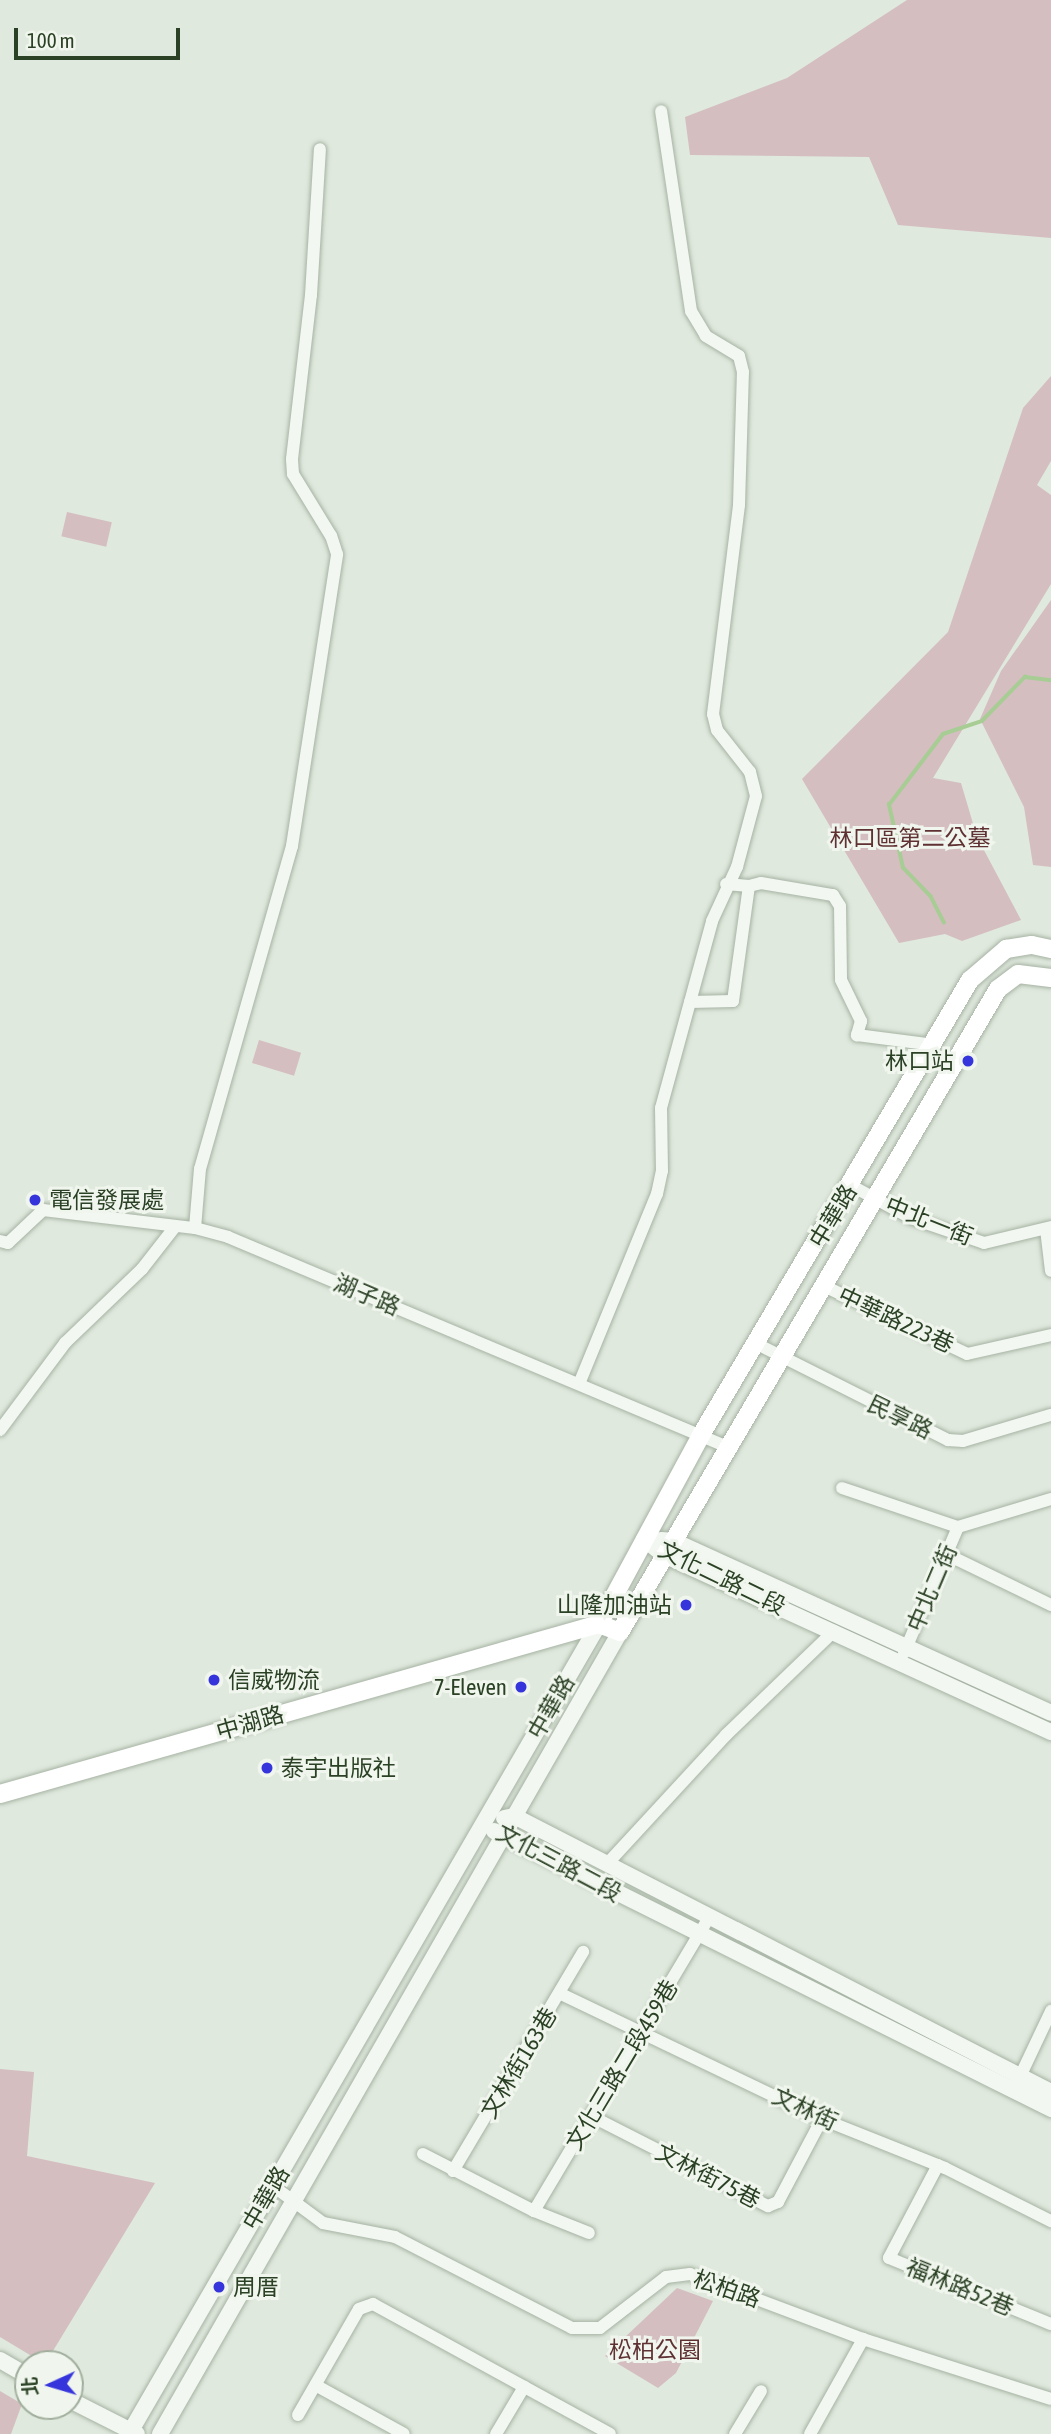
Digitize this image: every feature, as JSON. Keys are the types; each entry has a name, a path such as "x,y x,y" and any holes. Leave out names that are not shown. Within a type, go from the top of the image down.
{"main road":[{"name":"中華路","path":"599,1624 701,1436 852,1186 970,980 1006,949 1032,945 1051,949"},
{"name":"中華路","path":"620,1632 998,989 1018,974 1051,978"},
{"path":"599,1624 620,1632"},
{"name":"中湖路","path":"0,1794 599,1624"}],"street":[{"path":"579,1384 657,1194 662,1171 658,1125 690,1002 726,884 737,867 756,796 750,772 717,730 713,714 739,505 743,372 739,356 706,335 691,312 661,111"},
{"path":"195,1228 200,1168 292,846 337,555 331,536 293,474 292,459 311,295 320,149"},
{"path":"726,884 749,887 761,883 834,895 840,906 841,980 861,1021 857,1035 934,1045"},
{"path":"690,1002 733,1000 749,887"},
{"name":"中北一街","path":"852,1186 928,1226 984,1243 1048,1228"},
{"name":"湖子路","path":"0,1241 8,1242 43,1210 174,1228 195,1228 260,1247 730,1448"},
{"path":"0,1430 65,1343 142,1269 174,1228"},
{"path":"1048,1228 1051,1271"},
{"name":"中華路223巷","path":"824,1286 967,1354 1051,1335"},
{"name":"民享路","path":"757,1344 780,1358 948,1440 963,1441 1051,1415"},
{"path":"842,1489 958,1527"},
{"name":"中北二街","path":"900,1662 958,1527 1051,1499"},
{"name":"文化二路二段","path":"644,1539 907,1646 1051,1713"},
{"name":"文化二路二段","path":"669,1548 834,1631 1051,1732"},
{"path":"946,1554 1051,1605"},
{"name":"中華路","path":"129,2434 599,1624"},
{"path":"607,1864 726,1735 834,1631"},
{"name":"中華路","path":"160,2434 620,1632"},
{"name":"文化三路二段","path":"484,1822 514,1816 709,1917 1017,2083 1051,2109"},
{"name":"文化三路二段","path":"484,1822 502,1837 698,1936 1017,2083 1051,2092"},
{"name":"文化三路二段459巷","path":"534,2211 709,1917"},
{"name":"文林街163巷","path":"453,2171 561,1994 583,1952"},
{"name":"文林街","path":"561,1994 644,2030 822,2119 938,2165 1051,2221"},
{"path":"1017,2083 1051,2011"},
{"name":"文林街75巷","path":"591,2116 772,2207 822,2119"},
{"path":"423,2154 534,2211 589,2232"},
{"name":"福林路52巷","path":"938,2165 889,2258 1051,2323"},
{"name":"松柏路","path":"273,2186 323,2223 396,2237 572,2328 600,2329 666,2277 690,2274 863,2339 1051,2399"},
{"path":"298,2414 317,2386 359,2309 373,2304 610,2434"},
{"path":"810,2434 863,2339"},
{"path":"317,2386 404,2434"},
{"path":"496,2434 524,2387"},
{"path":"735,2434 761,2390"},
{"path":"84,2408 129,2434 137,2434"}],"green space":[{"path":"907,0 1051,0 1051,238 898,225 869,157 690,155 685,117 787,78"},
{"name":"林口區第二公墓","path":"1051,376 1051,461 1037,485 1051,495 1051,584 933,778 961,783 977,837 1021,920 962,941 945,934 899,943 802,779 948,632 1023,408"},
{"path":"67,512 112,522 106,547 61,536"},
{"path":"1051,600 1051,867 1033,865 1024,807 980,719 1001,671"},
{"path":"259,1040 301,1053 294,1076 252,1063"},
{"path":"0,2069 34,2072 27,2156 155,2183 54,2350 22,2350 0,2337"},
{"name":"松柏公園","path":"677,2288 713,2301 676,2373 658,2388 605,2356"},
{"path":"0,2391 14,2399 14,2420 16,2420 11,2434 0,2434"}],"waterway":[{"path":"944,923 931,897 903,868 889,805 943,734 982,721 1025,677 1051,680"}],"place":[{"name":"林口站","path":"968,1061"},
{"name":"電信發展處","path":"35,1200"},
{"name":"山隆加油站","path":"686,1605"},
{"name":"信威物流","path":"214,1680"},
{"name":"7-Eleven","path":"521,1687"},
{"name":"泰宇出版社","path":"267,1768"},
{"name":"周厝","path":"219,2287"}]}
